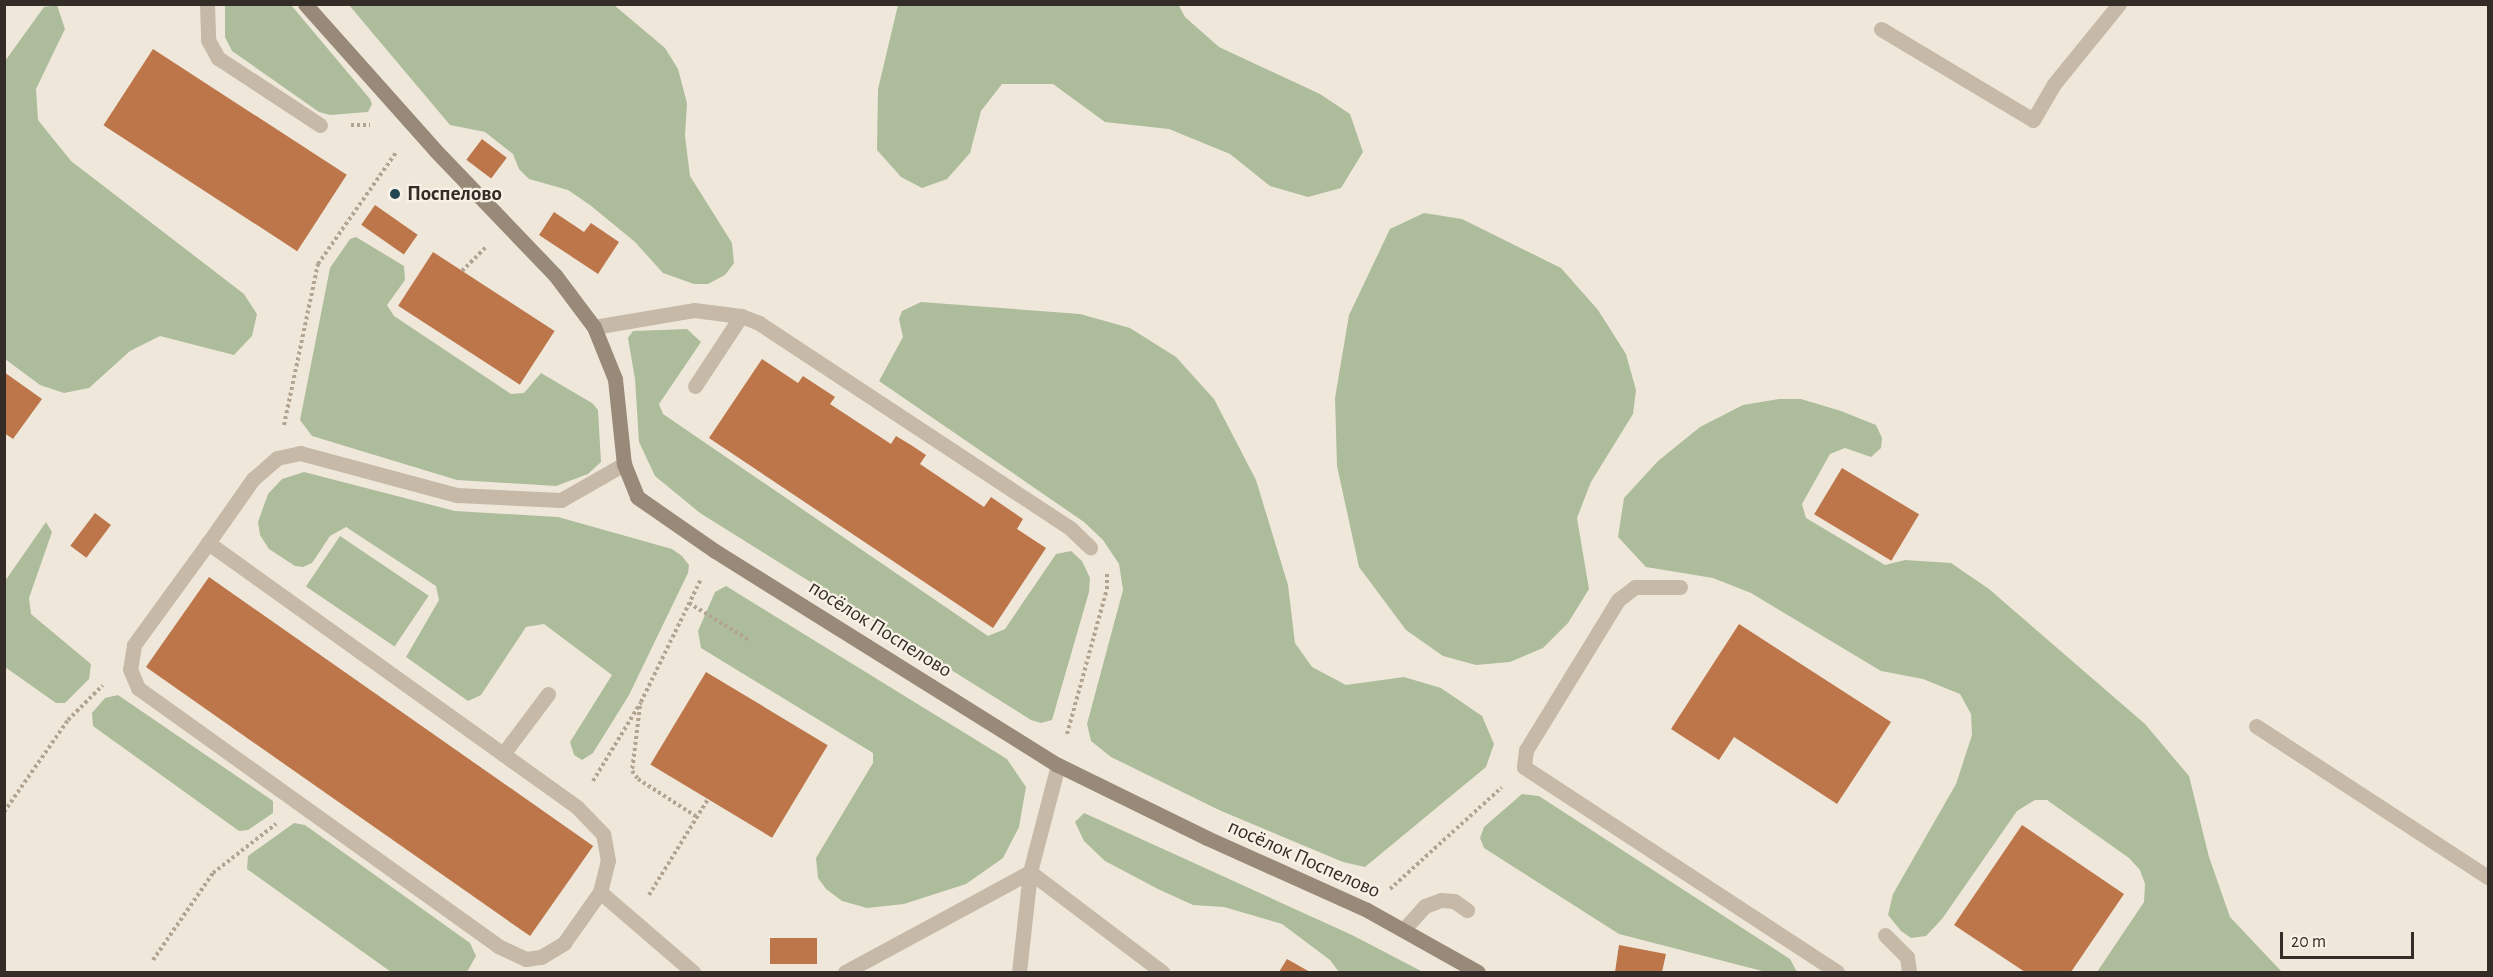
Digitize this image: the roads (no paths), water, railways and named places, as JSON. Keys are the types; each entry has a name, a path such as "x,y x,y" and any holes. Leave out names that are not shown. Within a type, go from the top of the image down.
{"street":[{"name":"посёлок Поспелово","path":"305,4 435,150 555,275 594,327 615,379 624,464 637,497 715,551 1058,765 1207,838 1405,928 1478,972"}],"lane":[{"path":"207,4 208,40 218,58 320,125"},
{"path":"1881,29 2033,120 2054,84 2119,4"},
{"path":"594,327 694,310 741,316 759,323 1070,528 1090,547"},
{"path":"695,386 741,316"},
{"path":"208,543 577,807 603,834 608,861 600,892 564,942 541,957 526,958 498,946 138,688 130,669 134,645 253,479 277,458 300,453 457,495 561,500 624,464"},
{"path":"1680,587 1635,587 1618,600 1526,750 1524,767 1837,972"},
{"path":"503,754 548,693"},
{"path":"2256,726 2488,877"},
{"path":"1019,972 1030,872 1058,765"},
{"path":"845,972 1030,872"},
{"path":"1030,872 1162,972"},
{"path":"600,892 693,972"},
{"path":"1405,928 1425,906 1441,900 1454,901 1467,910"},
{"path":"1885,935 1907,957 1909,972"}],"place":[{"name":"Поспелово","path":"395,194"}]}
